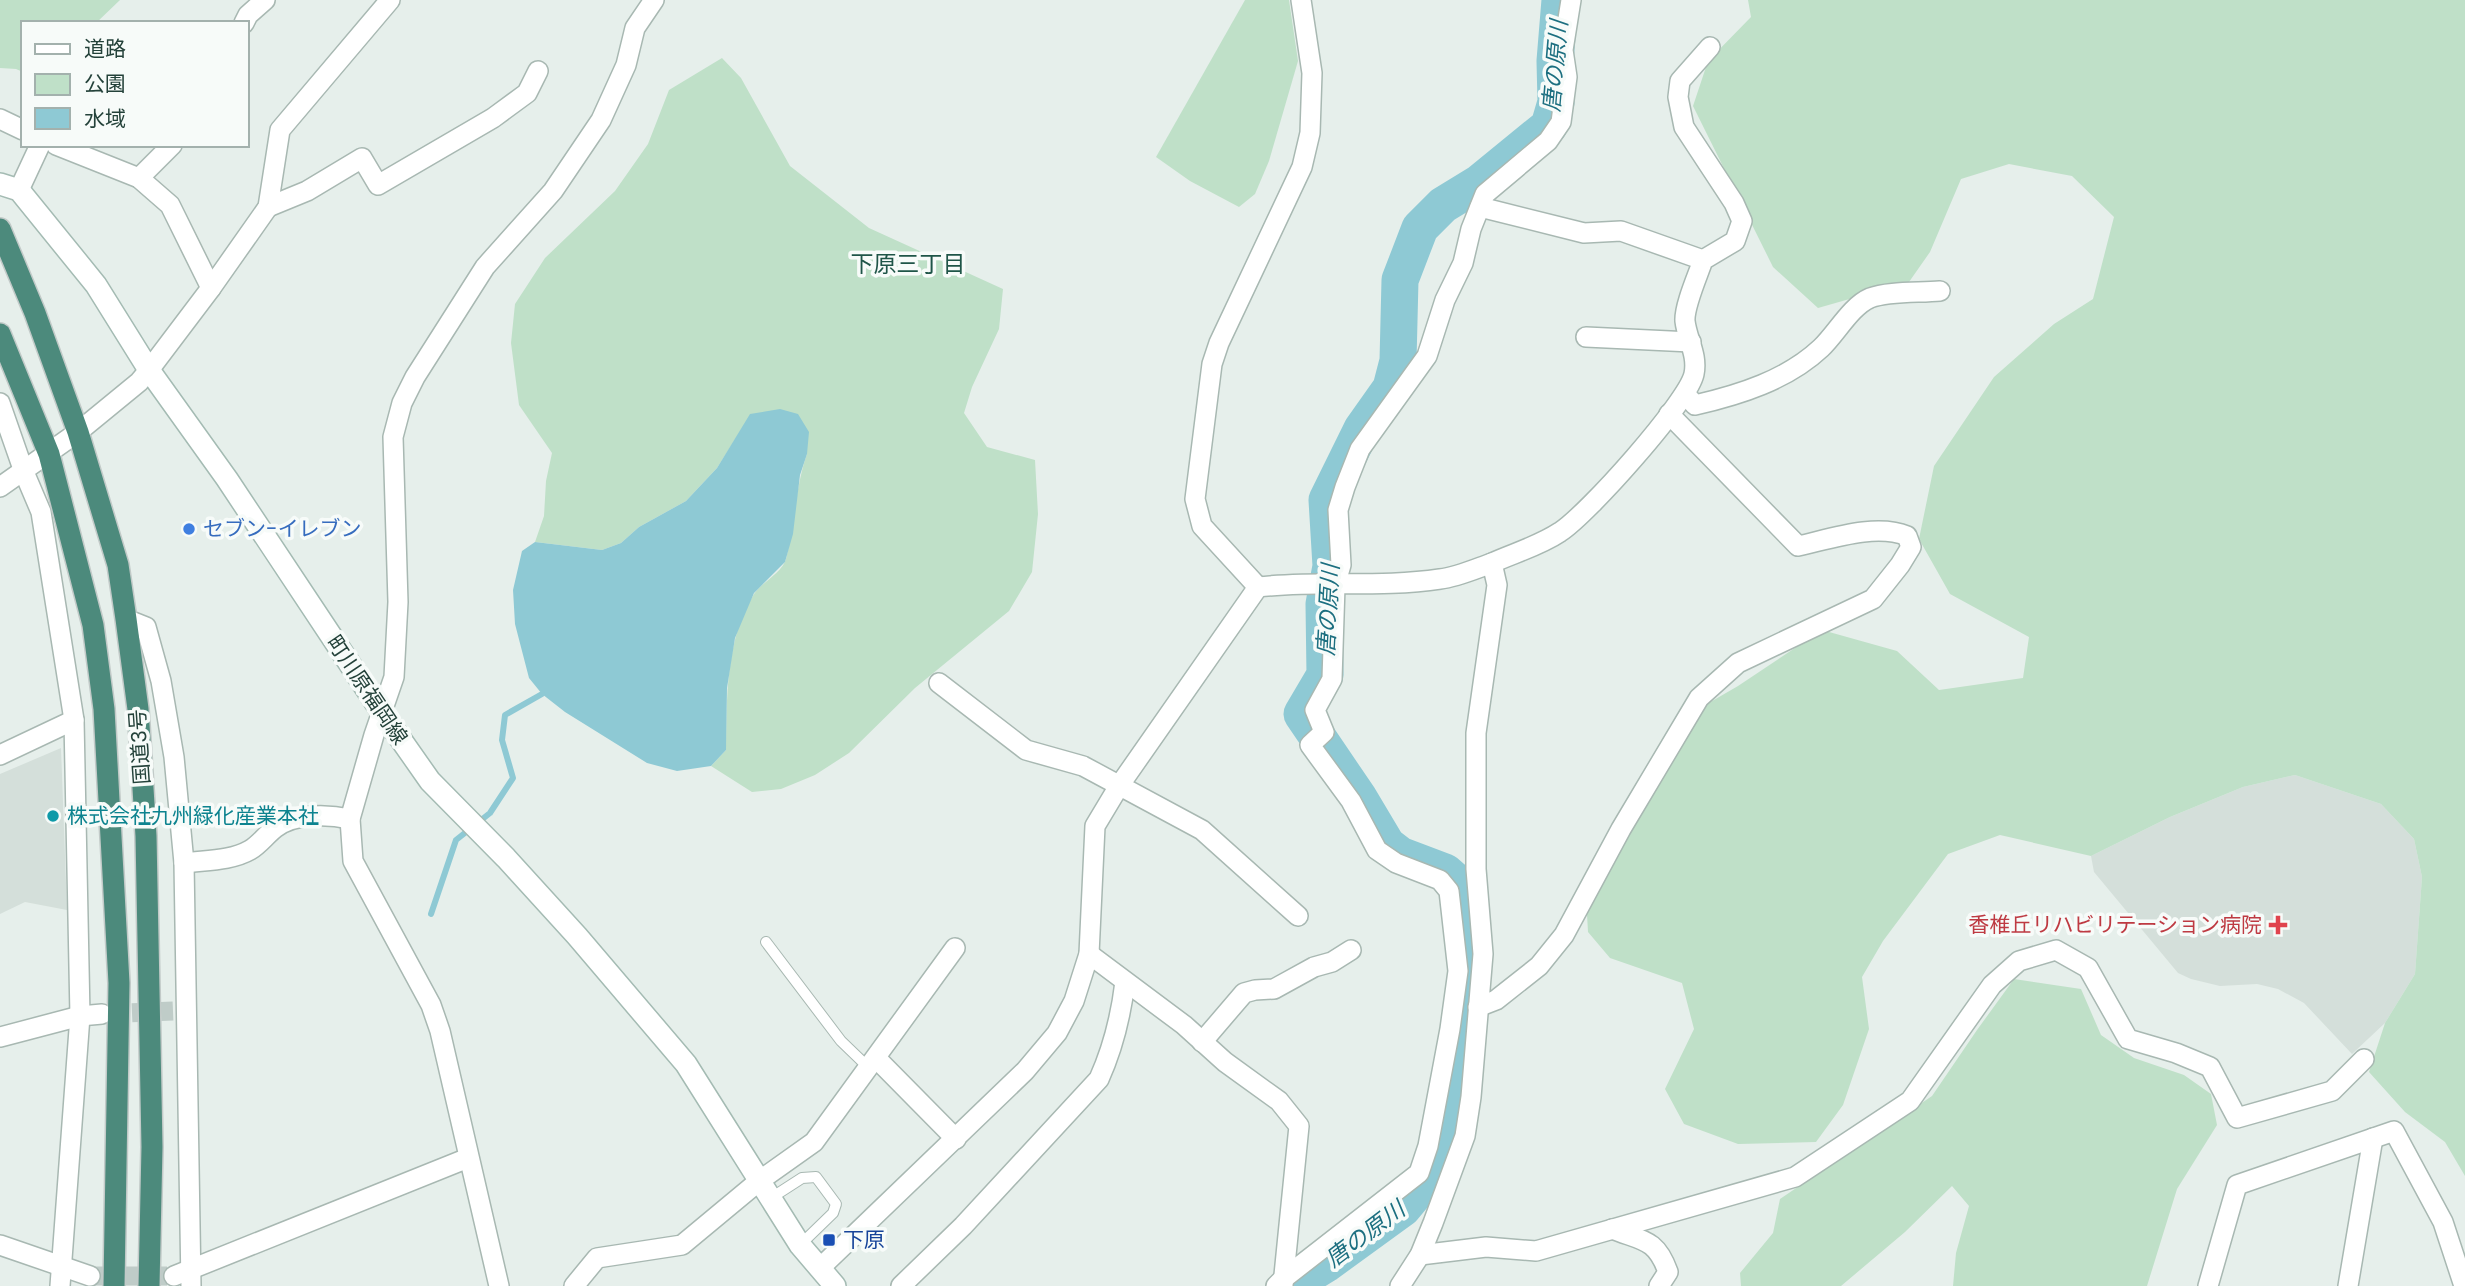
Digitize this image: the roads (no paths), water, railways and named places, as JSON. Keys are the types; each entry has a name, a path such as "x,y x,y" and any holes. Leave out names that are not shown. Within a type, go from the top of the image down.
{"highway":[{"name":"国道3号","path":"0,229 35,313 78,432 118,565 126,619 138,709 146,836 152,1147 149,1286"},
{"name":"国道3号","path":"0,334 49,454 93,625 104,709 119,983 114,1286"}],"main road":[{"name":"町川原福岡線","path":"10,187 96,285 149,370 227,479 430,781 506,858 577,936 686,1064 800,1245 835,1286"}],"street":[{"path":"245,21 265,0"},
{"path":"0,487 78,432 139,382 149,370 268,207 280,130 390,0"},
{"path":"499,1286 440,1031 431,1005 352,861 350,819 394,677 398,602 394,436 402,403 415,377 485,267 553,191 601,120 626,65 635,29 654,0"},
{"path":"1258,587 1202,526 1195,499 1212,364 1219,343 1302,167 1310,133 1312,73 1301,0"},
{"path":"1281,1284 1419,1173 1428,1146 1458,971 1448,891 1440,880 1396,863 1377,850 1317,739 1315,710 1332,679 1335,586 1341,565 1338,510 1360,450 1427,356 1445,300 1463,263 1471,229 1485,194 1548,141 1561,122 1567,78 1563,50 1571,0"},
{"path":"820,1268 1026,1071 1057,1033 1074,1001 1089,954 1095,826 1119,786 1258,587 1289,584 1335,586 1442,579 1492,564 1559,533 1580,518 1685,394 1694,375 1695,360 1685,320 1703,260 1735,241 1742,221 1734,203 1684,127 1678,97 1680,81 1710,47"},
{"path":"268,207 307,191 362,158 378,185 493,118 527,93 538,71"},
{"path":"0,119 21,129"},
{"path":"10,187 39,147"},
{"path":"61,147 139,178 170,205 211,288"},
{"path":"139,178 170,147"},
{"path":"1480,207 1584,233 1621,231 1703,260"},
{"path":"1685,394 1695,405 1735,396 1775,379 1809,358 1868,299 1888,294 1940,291"},
{"path":"1586,337 1691,342"},
{"path":"0,403 41,512 74,720 80,1016 61,1277"},
{"path":"1455,990 1479,1000 1496,1000 1539,966 1564,934 1621,829 1699,698 1738,663 1873,599 1911,547 1907,536 1896,531 1852,534 1798,546 1669,414"},
{"path":"1400,1286 1420,1255 1465,1136 1471,1097 1483,954 1476,869 1476,733 1497,585 1492,564"},
{"path":"126,619 146,626 161,681 174,757 184,863 180,1009 186,1277 468,1158"},
{"path":"939,683 1026,750 1083,766 1202,831 1298,916"},
{"path":"0,755 74,720"},
{"path":"184,863 236,856 252,850 276,827 295,819 350,819"},
{"path":"574,1286 597,1258 682,1245 765,1189 814,1142 955,948"},
{"path":"1202,1042 1244,993 1255,989 1274,989 1314,967 1332,962 1351,950"},
{"path":"1420,1255 1486,1247 1536,1251 1795,1177 1910,1101 1992,985 2019,961 2056,950 2088,968 2128,1038 2210,1067 2237,1118 2332,1091 2364,1059"},
{"path":"1089,954 1225,1062 1279,1101 1299,1126 1281,1284"},
{"path":"901,1286 963,1226 1099,1079 1107,1061 1122,1006 1125,982"},
{"path":"0,1037 80,1016 102,1014"},
{"path":"872,1063 957,1139"},
{"path":"2208,1286 2237,1185 2395,1131 2443,1222 2464,1286"},
{"path":"2348,1286 2373,1139"},
{"path":"1612,1229 1649,1242 1661,1253 1668,1272 1659,1286"},
{"path":"0,1245 61,1277 90,1276"}],"lane":[{"path":"766,942 841,1041 872,1063"},
{"path":"765,1189 802,1178 816,1177 836,1204 833,1213 800,1245"}],"water":[{"path":"780,409 798,414 809,432 807,454 800,475 793,534 785,562 754,593 735,638 727,688 726,750 711,766 677,771 647,763 565,712 542,694 529,678 515,624 513,590 522,551 535,542 602,550 621,543 639,527 686,501 717,468 750,414"}],"waterway":[{"name":"唐の原川","path":"1295,1286 1403,1208 1423,1184 1439,1152 1461,1035 1468,960 1461,886 1445,872 1400,855 1387,845 1302,714 1325,675 1324,604 1331,566 1327,500 1362,429 1391,388 1398,361 1400,280 1420,228 1443,205 1479,183 1549,126 1556,102 1555,61 1560,0"},
{"path":"431,914 456,840 490,813 513,778 502,740 505,715 542,694"}],"tunnel":[{"path":"103,1014 173,1011"},
{"path":"90,1276 174,1276"}],"place":[{"name":"セブン-イレブン","path":"189,529"},
{"name":"株式会社九州緑化産業本社","path":"53,816"},
{"name":"香椎丘リハビリテーション病院","path":"2278,925"},
{"name":"下原","path":"829,1240"}],"district":[{"name":"下原三丁目","path":"908,264"}]}
